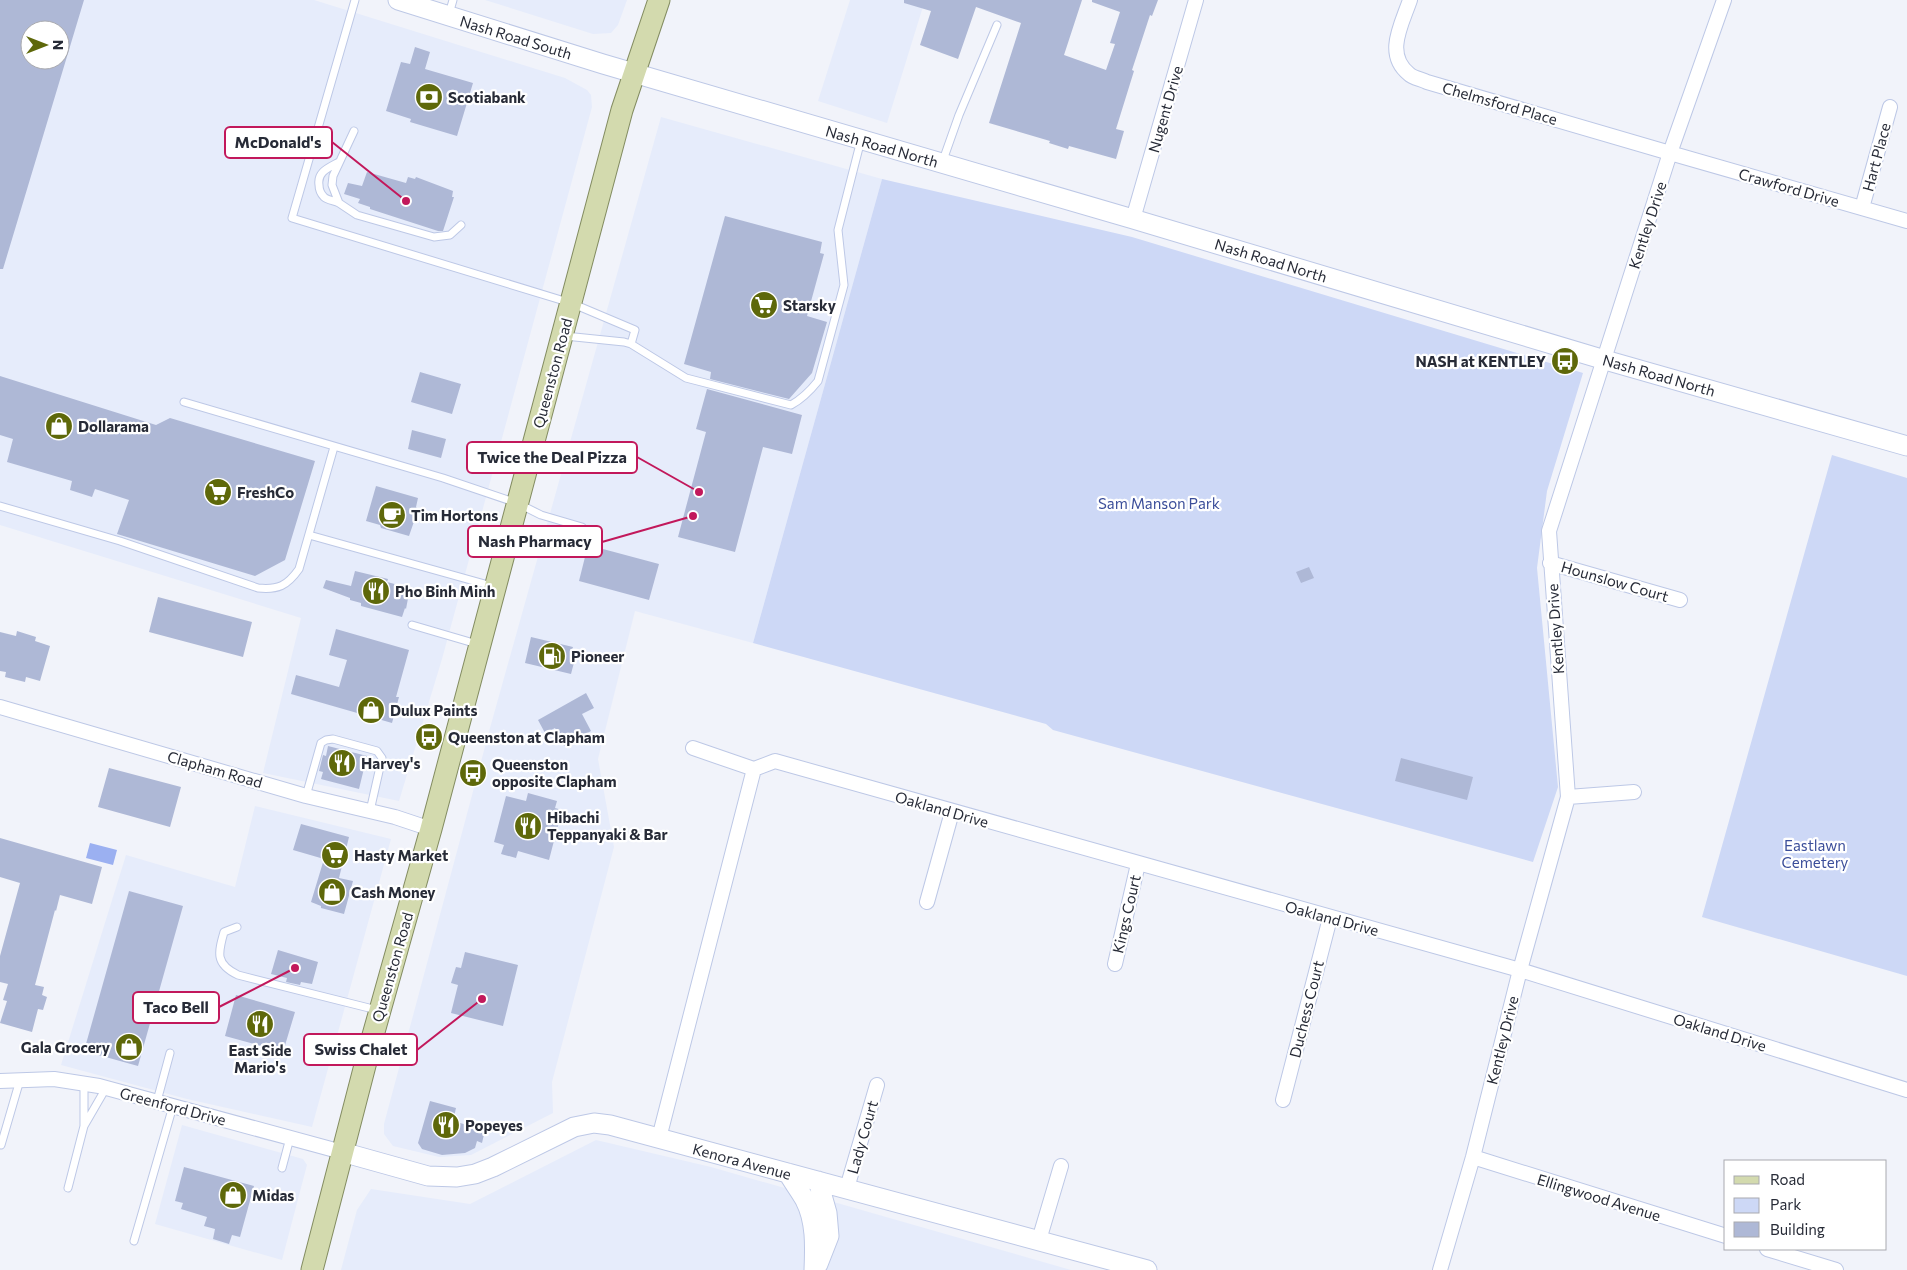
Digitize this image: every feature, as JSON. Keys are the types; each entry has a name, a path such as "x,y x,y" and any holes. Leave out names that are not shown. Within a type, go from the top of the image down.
{"main road":[{"name":"Nash Road South","path":"398,0 451,8 635,72"},
{"name":"Queenston Road","path":"312,1270 622,110 659,0"},
{"name":"Nash Road North","path":"635,72 1605,360 1907,446"},
{"name":"Kenora Avenue","path":"342,1152 428,1176 457,1177 493,1168 574,1126 594,1123 610,1125 1147,1270"},
{"path":"788,1173 806,1201 813,1228 815,1270"},
{"path":"815,1270 829,1236 826,1213 818,1181"}],"street":[{"name":"Nugent Drive","path":"1133,219 1196,0"},
{"name":"Chelmsford Place","path":"1410,0 1395,44 1400,65 1410,75 1427,82 1670,154"},
{"name":"Kentley Drive","path":"1440,1270 1473,1157 1520,970 1568,797 1549,531 1670,154 1724,0"},
{"name":"Hart Place","path":"1862,208 1890,107"},
{"name":"Crawford Drive","path":"1670,154 1907,221"},
{"name":"Hounslow Court","path":"1550,563 1680,600"},
{"name":"Clapham Road","path":"0,707 306,796 431,828"},
{"path":"659,1138 754,769 693,748"},
{"name":"Oakland Drive","path":"754,769 776,761 952,812 1520,970 1907,1090"},
{"path":"1568,797 1634,792"},
{"path":"926,902 952,812"},
{"name":"Kings Court","path":"1115,964 1138,864"},
{"name":"Duchess Court","path":"1283,1100 1330,918"},
{"name":"Greenford Drive","path":"0,1081 54,1080 106,1088 342,1152"},
{"name":"Lady Court","path":"847,1188 876,1085"},
{"name":"Ellingwood Avenue","path":"1473,1157 1724,1235"},
{"path":"1039,1240 1061,1166"},
{"path":"1771,1250 1836,1270"}],"lane":[{"path":"355,0 292,218 571,303 635,330 632,344"},
{"path":"942,163 959,114 997,25"},
{"path":"339,203 332,185 333,176 354,131"},
{"path":"562,335 632,344 686,378 791,405 810,391 818,381 844,285 838,230 861,140"},
{"path":"339,162 319,175 319,190 324,197 339,203 357,215 434,237 450,235 461,225"},
{"path":"184,402 443,478 517,503 541,515 582,527"},
{"path":"0,506 120,542 258,588 272,589 281,587 292,580 300,569 334,447"},
{"path":"309,535 495,587"},
{"path":"412,625 479,644"},
{"path":"306,796 322,743 333,739 377,751 382,758 370,812"},
{"path":"237,927 224,932 219,949 226,969 238,975 380,1011"},
{"path":"156,1102 170,1053"},
{"path":"1,1145 20,1080"},
{"path":"68,1188 84,1126 84,1084"},
{"path":"84,1126 106,1088"},
{"path":"134,1241 173,1106"},
{"path":"282,1168 290,1138"}],"shaded area":[{"path":"0,0 314,0 565,78 587,90 591,95 592,107 442,659 399,801 263,773 301,618 0,525"},
{"path":"485,0 627,0 618,25 611,33 593,34"},
{"path":"850,0 925,0 887,123 818,101"},
{"path":"661,117 882,179 753,643 635,611 598,759 614,847 552,1082 553,1113 471,1155 439,1157 393,1146 384,1134 384,1124 490,728"},
{"path":"255,806 391,839 312,1127 187,1099 61,1065 126,855 235,887"},
{"path":"182,1125 303,1159 307,1165 282,1260 155,1224"},
{"path":"596,1140 711,1167 1071,1270 341,1270 357,1210 371,1189 470,1204"}],"green space":[{"name":"Sam Manson Park","path":"882,179 1132,237 1583,373 1547,491 1537,568 1558,787 1533,862 1053,730 1046,724 753,643"},
{"name":"Eastlawn Cemetery","path":"1832,455 1907,478 1907,976 1702,917"}],"water":[{"path":"90,843 117,850 113,865 86,858"}],"building":[{"path":"0,0 84,0 70,46 70,20 20,20 20,70 63,70 3,269 0,269"},
{"path":"904,0 1082,0 1064,55 1106,70 1115,44 1110,43 1120,12 1092,2 1092,0 1158,0 1152,16 1150,15 1132,70 1134,71 1116,129 1124,131 1116,159 1069,146 1068,149 1049,143 1050,141 989,123 1021,23 976,7 958,59 920,45 931,11 904,3"},
{"name":"Scotiabank","path":"415,47 430,52 425,69 473,83 457,136 410,122 411,119 386,111 401,62 410,64"},
{"path":"367,172 406,183 408,177 415,179 416,177 453,191 452,197 454,197 443,231 370,209 370,207 358,203 360,199 344,194 348,183 362,186"},
{"path":"725,216 822,242 820,253 824,254 807,316 827,322 812,373 789,399 710,379 711,372 684,364"},
{"path":"420,372 461,384 452,414 411,402"},
{"path":"0,376 156,425 170,418 315,461 285,560 255,576 117,534 129,500 95,489 92,497 70,490 72,481 7,462 13,439 0,435"},
{"path":"707,389 802,415 792,454 763,447 735,552 678,537 706,432 696,429"},
{"path":"412,430 446,439 441,458 408,449"},
{"name":"Tim Hortons","path":"376,486 418,498 416,507 418,510 409,536 381,528 380,525 366,521"},
{"path":"588,545 659,564 649,600 579,581"},
{"path":"1309,567 1314,578 1301,583 1296,572"},
{"name":"Pho Binh Minh","path":"355,571 388,579 387,582 410,588 406,609 402,617 361,606 361,603 323,588 326,580 351,586"},
{"path":"158,597 252,622 243,657 149,632"},
{"path":"336,629 409,650 396,697 399,697 392,723 291,694 296,675 339,687 347,660 329,655"},
{"path":"17,631 36,637 35,641 50,646 40,681 26,677 25,682 5,677 6,672 0,671 0,632 16,636"},
{"path":"531,637 573,647 572,650 577,651 571,674 525,663"},
{"path":"586,693 594,708 582,714 591,731 564,746 555,728 545,733 538,720"},
{"name":"Harvey's","path":"328,746 367,756 359,789 321,779 323,772 319,771 323,755 326,756"},
{"path":"1401,758 1473,777 1467,800 1395,781"},
{"path":"109,768 181,787 170,827 98,807"},
{"path":"528,793 557,801 555,808 562,810 549,860 518,851 516,858 501,854 504,845 494,842 506,796 526,801"},
{"path":"301,824 349,837 339,878 353,881 344,914 321,908 321,906 311,902 324,859 293,850"},
{"path":"0,838 102,867 92,904 60,895 35,985 44,987 42,995 47,997 43,1010 38,1009 32,1032 0,1023 7,1001 3,1000 8,984 0,982 0,956 20,883 0,877"},
{"path":"129,891 183,906 138,1066 84,1051"},
{"path":"278,950 318,962 312,984 301,982 300,985 286,982 287,978 271,974"},
{"path":"465,952 518,965 503,1026 451,1013 458,985 451,983 456,967 461,968"},
{"name":"East Side Mario's","path":"236,995 295,1012 283,1052 225,1036"},
{"name":"Popeyes","path":"430,1101 456,1108 453,1121 485,1130 482,1143 477,1141 475,1148 465,1153 442,1155 422,1149 418,1143"},
{"path":"184,1167 254,1186 240,1237 232,1235 229,1244 213,1239 215,1229 204,1226 207,1217 181,1209 183,1203 175,1201"}],"place":[{"name":"Scotiabank","path":"429,97"},
{"name":"McDonald's","path":"406,201"},
{"name":"Starsky","path":"764,305"},
{"name":"NASH at KENTLEY","path":"1565,361"},
{"name":"Dollarama","path":"59,426"},
{"name":"FreshCo","path":"218,492"},
{"name":"Twice the Deal Pizza","path":"699,492"},
{"name":"Tim Hortons","path":"392,515"},
{"name":"Nash Pharmacy","path":"693,516"},
{"name":"Pho Binh Minh","path":"376,591"},
{"name":"Pioneer","path":"552,656"},
{"name":"Dulux Paints","path":"371,710"},
{"name":"Queenston at Clapham","path":"429,737"},
{"name":"Harvey's","path":"342,763"},
{"name":"Queenston opposite Clapham","path":"473,773"},
{"name":"Hibachi Teppanyaki & Bar","path":"528,826"},
{"name":"Hasty Market","path":"335,855"},
{"name":"Cash Money","path":"332,892"},
{"name":"Taco Bell","path":"295,968"},
{"name":"Swiss Chalet","path":"482,999"},
{"name":"East Side Mario's","path":"260,1024"},
{"name":"Gala Grocery","path":"129,1047"},
{"name":"Popeyes","path":"446,1125"},
{"name":"Midas","path":"233,1195"}]}
